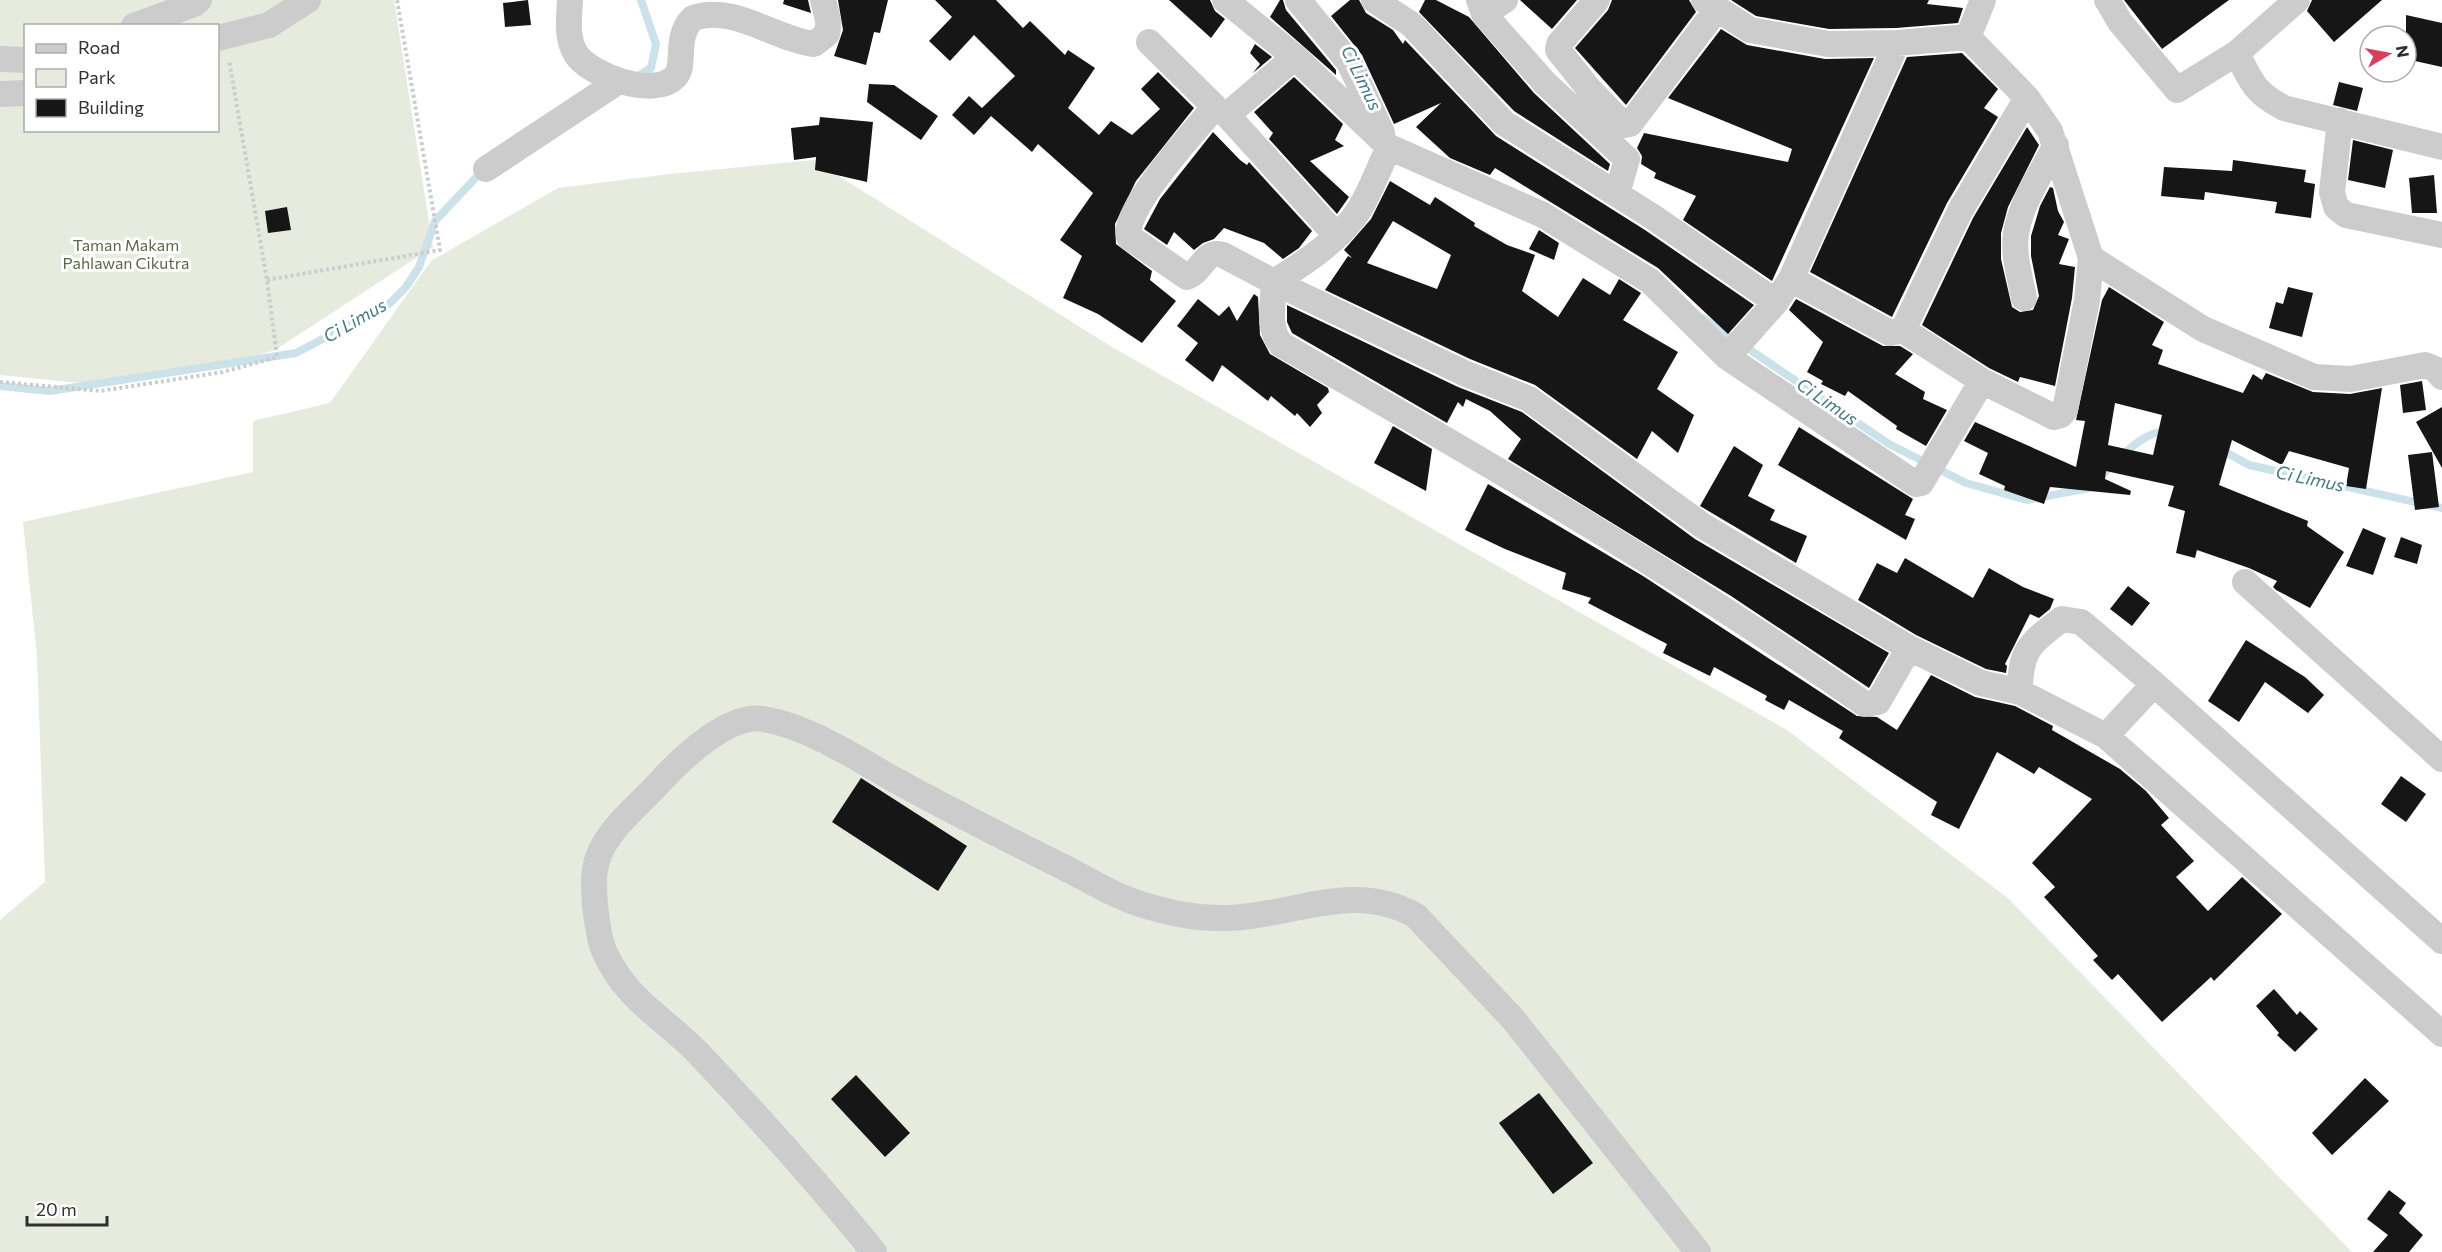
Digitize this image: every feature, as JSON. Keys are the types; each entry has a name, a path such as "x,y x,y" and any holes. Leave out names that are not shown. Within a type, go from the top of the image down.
{"street":[{"path":"139,24 194,4 199,0"},
{"path":"221,38 268,25 308,0"},
{"path":"570,0 569,35 574,52 585,66 619,81 648,87 664,84 675,78 679,69 682,32 693,18 699,15 714,14 772,30 794,41 814,44 827,34 829,26 823,0"},
{"path":"1225,0 1295,57 1389,147 1543,215 1650,281 1727,357 1916,484 1921,483 1982,381"},
{"path":"1374,0 1412,25 1504,123 1617,194 1776,302"},
{"path":"1505,0 1481,7 1545,83 1628,159 1617,194"},
{"path":"1597,0 1559,44 1561,56 1624,125 1630,124 1710,4 1750,30 1828,44 1897,43 1968,37"},
{"path":"1968,37 1983,0"},
{"path":"2107,0 2120,22 2177,90 2237,53 2296,0"},
{"path":"1313,5 1349,62 1389,147"},
{"path":"1791,279 1890,333 1903,330 1982,381 2054,417 2061,415 2065,410 2087,300 2091,258 2050,130 2027,98 1968,37"},
{"path":"1149,42 1221,111 1336,235"},
{"path":"1727,357 1776,302 1791,279 1897,43"},
{"path":"2237,53 2253,86 2265,98 2284,108 2442,147"},
{"path":"1295,57 1221,111 1167,162 1128,223 1129,237 1187,277 1193,275 1208,256 1216,253 1464,374 1529,399 1703,526 1909,648 1981,683 2020,692 2106,736 2442,1034"},
{"path":"0,59 24,60"},
{"path":"486,169 619,81"},
{"path":"0,94 24,93"},
{"path":"1903,330 1960,211 2027,98"},
{"path":"2340,121 2332,192 2337,207 2346,215 2442,235"},
{"path":"2024,298 2015,251 2016,233 2021,214 2056,145"},
{"path":"1274,282 1303,263 1336,235 1359,210 1389,147"},
{"path":"2091,258 2203,328 2314,377 2351,379 2425,365 2435,369 2442,377"},
{"path":"1274,282 1272,328 1274,338 1282,345 1536,494 1798,658 1865,704 1878,702 1909,648"},
{"path":"2245,582 2442,759"},
{"path":"2020,692 2020,665 2033,640 2062,619 2081,622 2154,684 2442,941"},
{"path":"2106,736 2154,684"},
{"path":"874,1252 823,1189 694,1049 629,993 604,952 594,871 602,846 675,765 730,724 744,720 760,718 784,724 835,746 963,817 1128,899 1166,911 1227,918 1349,899 1374,899 1396,904 1416,916 1513,1019 1698,1252"}],"path":[{"path":"267,280 440,250 397,0"},
{"path":"0,382 100,391 223,372 277,357 267,280 221,38"}],"green space":[{"name":"Taman Makam Pahlawan Cikutra","path":"0,0 394,0 433,247 275,350 231,363 100,385 0,375"},
{"path":"813,160 1112,347 1787,730 2009,899 2352,1252 0,1252 0,920 45,882 37,656 23,522 253,472 253,421 330,403 431,261 558,188"}],"building":[{"path":"528,0 531,25 505,27 503,3"},
{"path":"784,0 808,0 811,13 783,4"},
{"path":"838,0 888,0 880,33 874,32 866,65 834,56 843,30"},
{"path":"935,0 996,0 1023,28 1030,21 1065,55 1068,50 1095,68 1068,108 1099,135 1111,121 1132,135 1160,109 1141,89 1158,72 1194,108 1136,181 1115,224 1116,244 1152,271 1150,280 1176,301 1142,343 1098,314 1063,298 1082,256 1060,240 1093,193 1038,144 1032,152 991,116 974,135 952,115 969,96 982,108 1015,76 974,35 950,61 929,41 952,17"},
{"path":"1169,0 1210,0 1215,11 1225,19 1211,38"},
{"path":"1280,0 1283,0 1286,10 1336,70 1336,75 1270,17"},
{"path":"1350,0 1359,0 1366,13 1393,30 1403,44 1405,40 1496,136 1645,230 1754,305 1728,334 1658,268 1495,168 1490,175 1450,158 1416,127 1441,103 1394,124 1362,55 1331,16"},
{"path":"1425,0 1436,0 1469,17 1534,93 1610,164 1608,171 1514,111 1419,12"},
{"path":"1520,0 1577,0 1552,29"},
{"path":"1612,0 1689,0 1696,12 1626,105 1575,48 1608,10"},
{"path":"1731,0 1929,0 1927,4 1963,8 1958,23 1896,28 1829,29 1756,16"},
{"path":"2124,0 2229,0 2162,49"},
{"path":"2312,0 2382,0 2334,42 2307,11"},
{"path":"2406,15 2442,23 2442,67 2418,62 2418,24 2406,24"},
{"path":"1721,29 1747,45 1825,59 1874,58 1772,281 1683,220 1696,196 1654,178 1656,173 1641,164 1642,156 1637,148 1644,133 1788,162 1792,149 1668,98"},
{"path":"1255,44 1272,57 1253,73 1260,64 1250,53"},
{"path":"1962,53 1998,89 1984,108 1998,117 1947,203 1892,317 1810,272 1907,57"},
{"path":"1294,77 1343,124 1335,140 1344,146 1310,161 1349,197 1337,214 1269,139 1273,133 1254,112"},
{"path":"2339,82 2363,88 2357,111 2333,105"},
{"path":"869,84 894,85 938,116 921,140 867,102"},
{"path":"820,117 873,122 867,182 815,170 816,157 794,160 791,128 819,125"},
{"path":"2027,127 2039,145 2008,207 2001,233 2001,259 2012,307 2020,312 2033,310 2039,296 2031,256 2031,236 2040,206 2050,187 2053,188 2058,211 2064,222 2058,235 2069,239 2059,264 2075,267 2072,298 2055,386 2020,377 2018,382 1989,368 1922,325 1973,218"},
{"path":"1213,132 1240,160 1247,165 1249,162 1312,231 1299,248 1283,259 1264,243 1224,228 1214,239 1194,250 1174,232 1167,245 1144,229 1160,199"},
{"path":"2353,140 2393,150 2385,188 2348,180"},
{"path":"2233,160 2306,170 2304,182 2315,184 2311,218 2275,213 2277,202 2205,192 2204,200 2161,196 2164,167 2232,171"},
{"path":"2434,175 2437,213 2412,213 2409,178"},
{"path":"1390,181 1430,205 1435,197 1475,223 1474,226 1507,245 1535,255 1522,291 1558,317 1583,278 1610,295 1619,279 1641,293 1623,320 1678,352 1657,389 1694,415 1678,453 1652,431 1637,459 1535,385 1470,359 1325,290 1348,256 1352,258 1344,250 1371,219","holes":["1393,221 1451,255 1437,289 1367,263"]},
{"path":"287,207 291,230 268,233 265,211"},
{"path":"1539,230 1559,243 1554,260 1529,249"},
{"path":"2109,287 2164,322 2152,345 2163,350 2158,364 2243,393 2253,374 2262,380 2266,373 2313,392 2350,394 2382,388 2366,489 2346,486 2349,468 2289,451 2282,465 2232,440 2219,485 2308,521 2307,526 2344,552 2310,608 2276,590 2273,587 2277,581 2249,568 2197,550 2195,558 2176,553 2185,511 2168,506 2174,486 2106,471 2105,479 2131,491 2130,495 2050,487 2044,504 2004,490 2005,486 1979,474 1988,453 1964,441 1975,422 2076,467 2085,421 2076,420 2102,300","holes":["2115,403 2162,415 2153,455 2108,445"]},
{"path":"2288,287 2313,293 2302,337 2269,328 2276,302 2283,304"},
{"path":"1254,294 1258,297 1260,335 1270,354 1328,388 1329,392 1317,405 1322,413 1310,427 1297,413 1295,416 1271,396 1268,401 1222,365 1213,382 1185,360 1198,343 1177,326 1198,299 1219,316 1229,306 1237,321"},
{"path":"1796,299 1883,346 1900,346 1913,354 1895,374 1925,392 1923,399 1947,410 1926,446 1896,429 1897,426 1848,391 1845,396 1821,384 1823,381 1807,372 1823,342 1789,310"},
{"path":"1287,305 1458,387 1522,412 1695,539 1889,653 1869,688 1731,596 1508,459 1521,439 1490,411 1466,399 1463,407 1458,402 1447,423 1292,333 1287,322"},
{"path":"2422,381 2426,410 2403,413 2400,385"},
{"path":"2442,407 2442,468 2416,422"},
{"path":"1393,426 1432,449 1426,491 1374,463"},
{"path":"1799,427 1913,499 1905,515 1915,519 1906,540 1778,465"},
{"path":"1734,446 1763,465 1748,496 1775,510 1770,520 1807,536 1796,563 1700,506"},
{"path":"2432,452 2439,507 2415,510 2408,455"},
{"path":"1488,484 1643,576 1857,716 1877,717 1897,730 1931,675 1975,697 2015,706 2053,726 2052,730 2120,769 2146,791 2169,818 2161,825 2194,861 2176,877 2208,911 2242,877 2282,914 2214,981 2211,977 2162,1022 2118,974 2112,980 2093,960 2098,956 2044,897 2055,887 2032,863 2092,799 2039,767 2034,774 1997,752 1959,829 1931,815 1937,802 1839,738 1843,731 1789,700 1784,710 1765,700 1767,696 1714,667 1710,676 1663,653 1667,644 1588,603 1591,598 1562,589 1566,573 1505,549 1465,530"},
{"path":"2363,528 2386,538 2373,575 2346,566"},
{"path":"2401,537 2422,545 2417,564 2394,557"},
{"path":"1905,558 1973,598 1989,568 2023,587 2054,599 2050,609 2039,618 2030,614 2005,664 2006,673 1986,669 1916,635 1858,600 1877,563 1897,573"},
{"path":"2128,586 2150,603 2132,626 2110,609"},
{"path":"2246,640 2305,677 2324,695 2308,713 2265,682 2239,722 2208,701"},
{"path":"2401,776 2426,794 2406,822 2381,804"},
{"path":"861,778 967,846 938,891 832,822"},
{"path":"2274,989 2297,1015 2300,1011 2318,1029 2295,1052 2277,1035 2279,1033 2256,1006"},
{"path":"856,1075 910,1133 885,1157 831,1099"},
{"path":"2365,1078 2389,1101 2332,1155 2312,1133"},
{"path":"1539,1093 1593,1163 1553,1194 1499,1123"},
{"path":"2389,1190 2406,1203 2399,1213 2423,1235 2409,1252 2373,1252 2388,1235 2367,1219"}],"waterway":[{"name":"Ci Limus","path":"635,78 651,68 656,44 641,0"},
{"name":"Ci Limus","path":"0,386 50,391 296,353 389,304 406,287 419,267 435,221 483,170"},
{"name":"Ci Limus","path":"1703,318 1889,444 1966,483 2027,500 2089,488"},
{"name":"Ci Limus","path":"2098,479 2140,441 2159,432 2170,431"},
{"name":"Ci Limus","path":"2220,449 2249,465 2442,508"}]}
